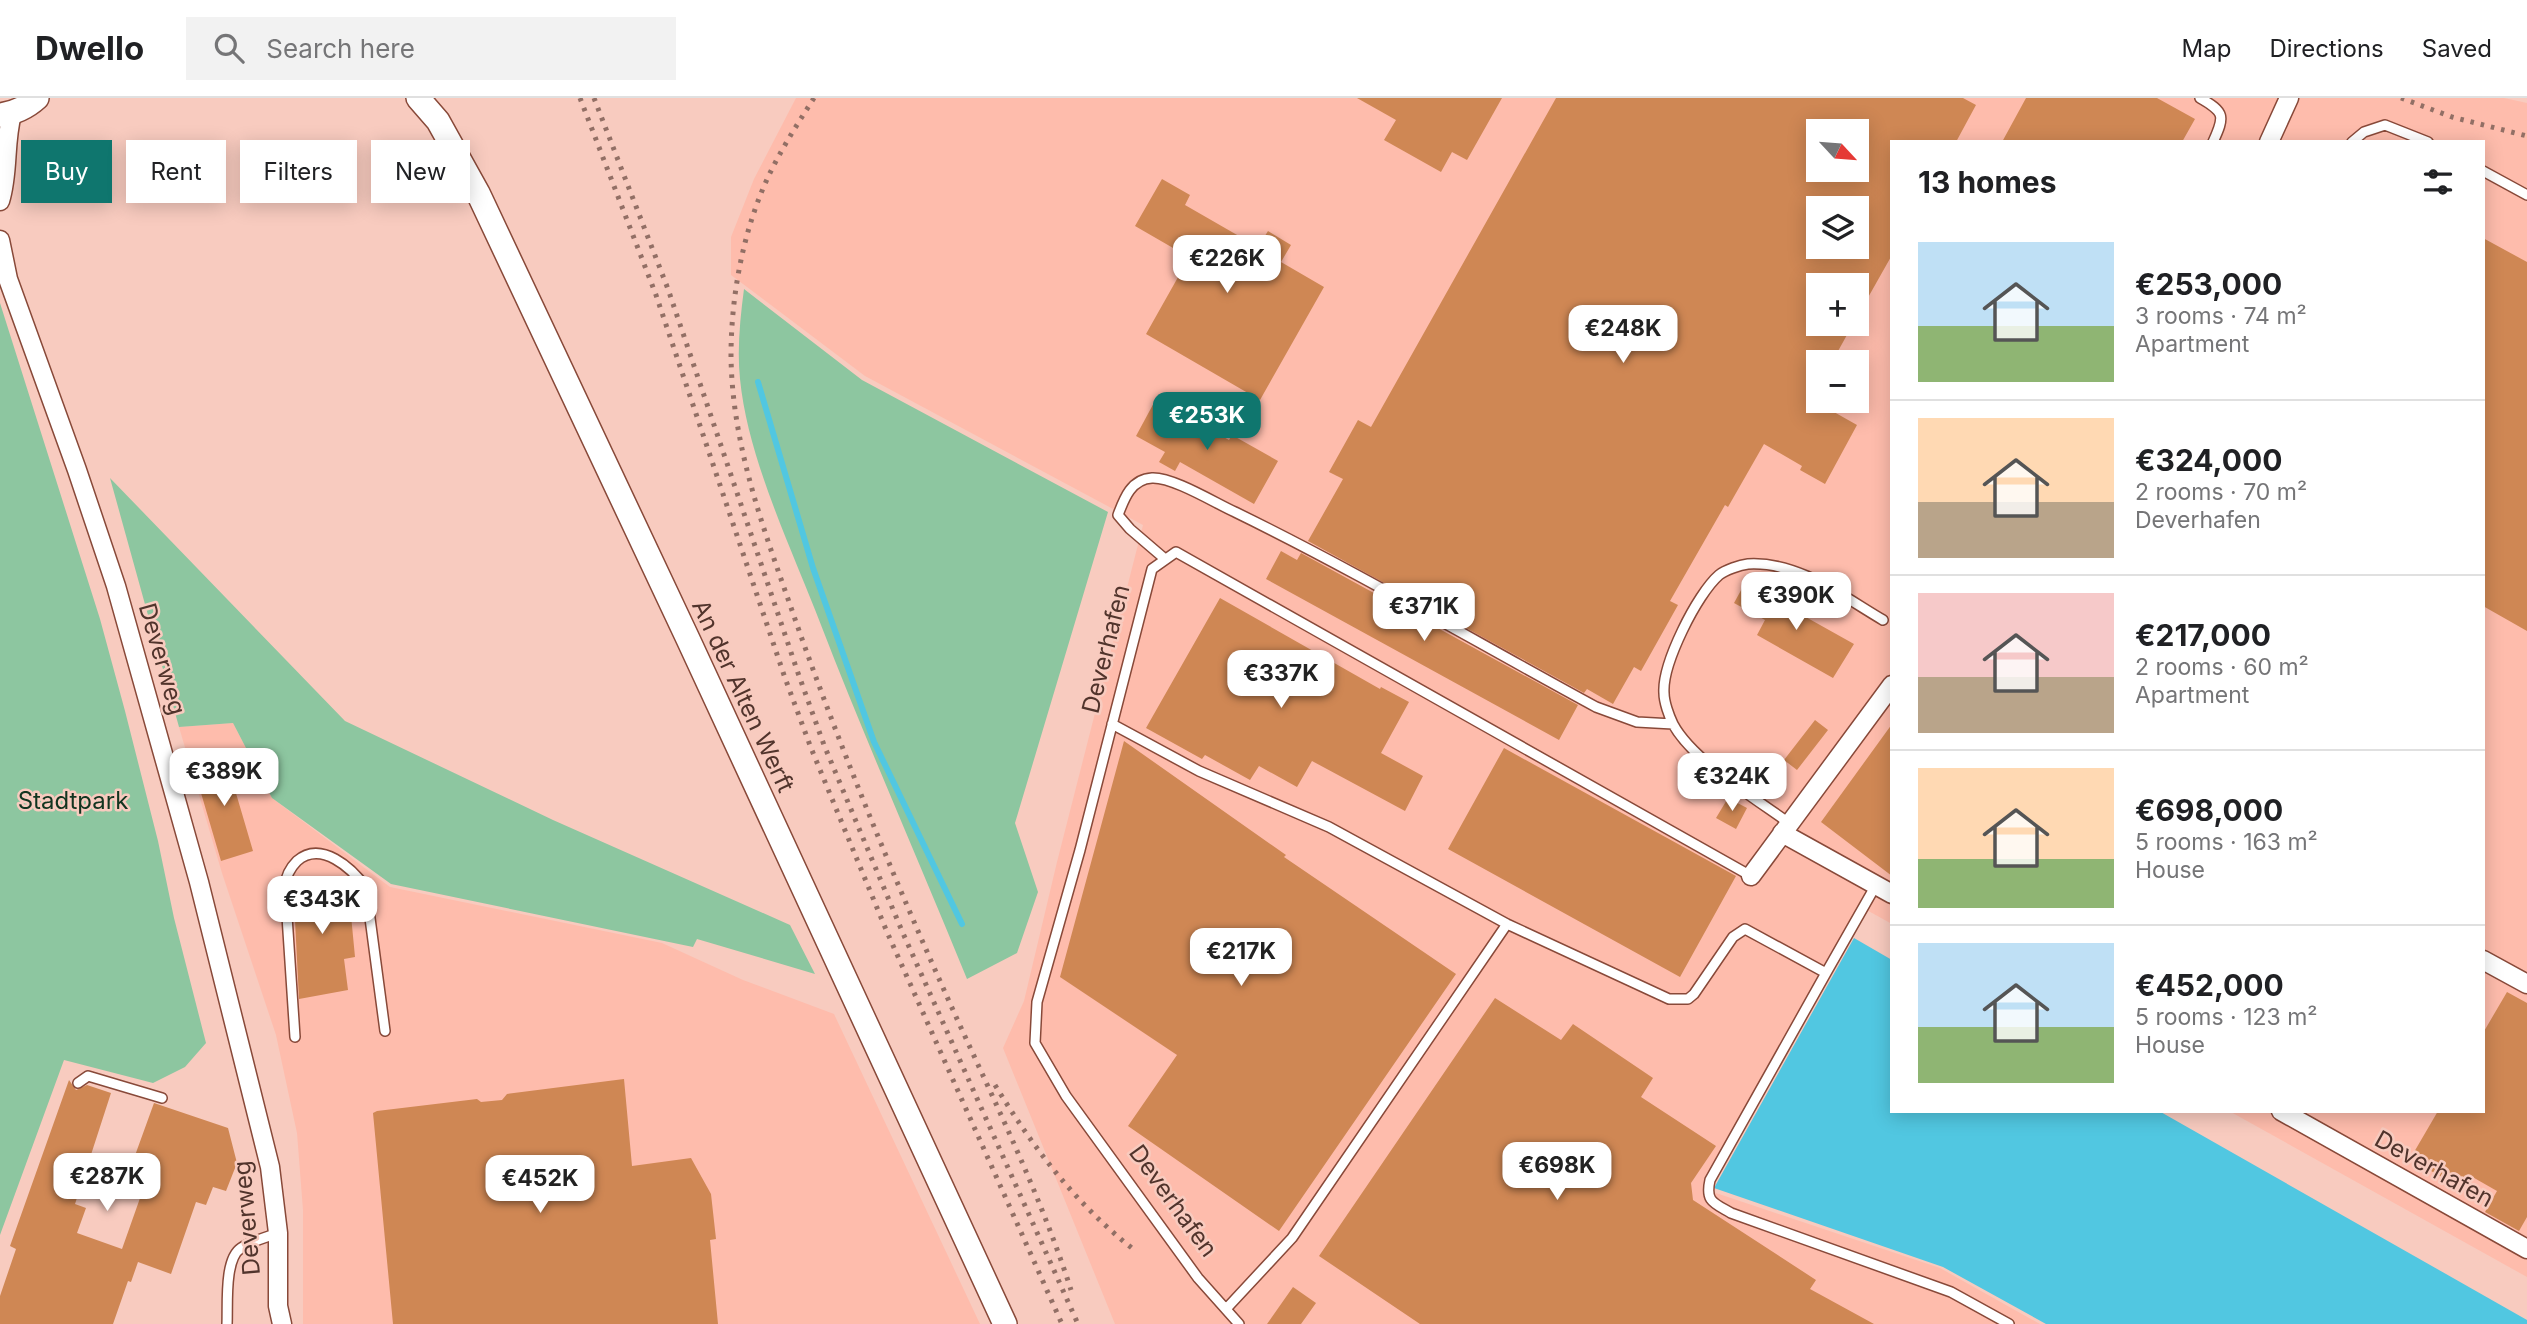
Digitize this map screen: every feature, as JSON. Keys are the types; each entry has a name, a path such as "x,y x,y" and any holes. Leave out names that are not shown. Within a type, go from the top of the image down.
{"street":[{"path":"0,201 5,184 6,114 27,107 37,98"},
{"name":"An der Alten Werft","path":"418,98 438,121 478,193 1006,1324"},
{"path":"2270,140 2289,98"},
{"name":"Deverweg","path":"0,240 8,279 116,586 241,1043 270,1167 278,1233 278,1306 282,1324"},
{"path":"1751,876 1890,688"},
{"path":"1786,828 1890,893"},
{"path":"2485,961 2527,985"},
{"name":"Deverhafen","path":"2285,1113 2527,1249"},
{"name":"Deverweg","path":"272,1324 278,1306"}],"lane":[{"path":"2200,98 2216,107 2222,116 2214,140"},
{"path":"2354,140 2364,132 2385,125 2423,140"},
{"path":"2485,172 2527,195"},
{"path":"1673,724 1637,722 1596,707 1290,539 1179,485 1151,478 1134,485 1125,496 1118,515 1130,529 1166,559 1175,552 1751,876"},
{"name":"Deverhafen","path":"1166,559 1152,569 1080,850 1037,1002 1035,1043 1066,1096 1198,1278 1239,1324"},
{"path":"1786,828 1697,754 1673,724 1664,694 1667,667 1704,591 1721,573 1746,564 1795,570 1883,620"},
{"path":"1112,724 1199,771 1329,827 1507,924 1670,999 1688,999 1695,994 1732,937 1745,929 1826,973"},
{"path":"295,1037 286,879 298,860 309,853 322,853 338,861 356,875 366,888 385,1031"},
{"path":"1876,885 1710,1180 1707,1193 1712,1203 1731,1213 1951,1292 2009,1324"},
{"path":"1226,1309 1292,1238 1507,924"},
{"path":"78,1083 88,1076 162,1098"},
{"path":"227,1324 229,1269 235,1255 240,1248 278,1233"}],"shaded area":[{"path":"796,98 2504,98 2527,103 2527,1277 2233,1113 2485,1113 2485,140 1890,140 1890,923 1863,908 1710,1191 1940,1268 2040,1324 1115,1324 1003,1048 1024,1001 1143,525 865,376 731,275 731,237 754,179"},
{"path":"233,723 272,798 390,887 662,943 743,980 834,1014 980,1324 303,1324 303,1210 297,1133 276,1035 222,873 179,727"}],"green space":[{"path":"744,289 862,380 1108,512 1015,823 1038,892 1017,953 967,979 856,714 761,472 740,379 739,334"},
{"name":"Stadtpark","path":"0,303 100,619 158,841 174,918 206,1043 185,1067 153,1083 64,1060 0,1235"},
{"path":"110,478 345,721 553,820 790,925 815,974 697,939 693,947 391,884 272,798 233,723 179,727"}],"water":[{"path":"1854,938 1890,959 1890,1113 2163,1113 2527,1320 2527,1324 2046,1324 1943,1267 1714,1188"}],"building":[{"path":"1357,98 1502,98 1467,160 1452,152 1441,172 1384,140 1396,120"},
{"path":"1556,98 1963,98 1976,105 1957,140 1890,140 1890,259 1869,296 1869,273 1806,273 1806,336 1846,336 1839,350 1806,350 1806,413 1836,413 1857,425 1825,484 1800,470 1802,466 1764,444 1728,507 1725,505 1670,601 1678,605 1641,671 1634,667 1613,704 1587,689 1584,693 1308,541 1343,479 1329,472 1358,420 1371,427"},
{"path":"2026,98 2157,98 2195,119 2183,140 2003,140"},
{"path":"1162,179 1190,195 1185,205 1258,247 1268,231 1291,245 1281,262 1324,287 1260,400 1146,334 1186,263 1177,258 1180,252 1135,226"},
{"path":"2485,239 2527,262 2527,631 2485,607"},
{"path":"1156,399 1229,440 1232,435 1278,461 1254,504 1180,462 1175,471 1159,462 1165,452 1136,436"},
{"path":"1281,551 1297,560 1301,553 1578,705 1559,740 1266,579"},
{"path":"1745,583 1854,644 1833,678 1757,635 1765,620 1734,603"},
{"path":"1220,598 1380,689 1381,687 1409,702 1381,753 1423,776 1405,811 1312,761 1297,787 1259,766 1250,780 1205,755 1202,759 1146,728"},
{"path":"1815,720 1828,730 1797,770 1784,760"},
{"path":"1890,727 1890,874 1821,822"},
{"path":"1124,741 1286,855 1284,857 1456,974 1279,1231 1128,1126 1177,1055 1060,977"},
{"path":"1504,748 1736,876 1680,977 1448,849"},
{"path":"223,749 253,851 221,861 201,793 210,791 200,755"},
{"path":"1728,798 1747,808 1736,829 1716,818"},
{"path":"329,877 331,886 348,884 355,957 344,959 348,990 299,999 293,881"},
{"path":"2507,992 2527,1003 2527,1217 2519,1231 2485,1212 2497,1191 2469,1175 2461,1188 2410,1159 2437,1113 2485,1113 2485,1030"},
{"path":"1495,998 1561,1040 1573,1024 1653,1078 1641,1097 1716,1146 1691,1183 1693,1200 1816,1280 1810,1289 1874,1324 1420,1324 1319,1256"},
{"path":"624,1079 632,1166 691,1158 711,1194 716,1239 710,1240 718,1324 393,1324 373,1113 477,1099 481,1102 502,1100 507,1094"},
{"path":"69,1080 76,1090 87,1085 111,1093 75,1204 86,1208 77,1233 122,1249 145,1184 142,1183 147,1166 133,1161 154,1103 228,1128 237,1163 226,1191 213,1187 206,1205 196,1202 171,1274 138,1262 131,1282 128,1281 113,1324 0,1324 0,1296 16,1249 10,1246"},
{"path":"1293,1287 1316,1303 1301,1324 1267,1324"}],"waterway":[{"path":"758,382 813,568 874,742 962,924"}],"railway":[{"path":"580,98 656,295 811,748 887,932 1062,1324"},
{"path":"594,98 668,289 824,745 902,931 1078,1324"},
{"path":"814,98 769,175 752,218 740,264 733,310 731,356 737,425 744,458 773,557 848,761 924,945 1028,1176 1071,1290"},
{"path":"2401,98 2452,117 2527,136"},
{"path":"995,1085 1025,1132 1058,1175 1095,1216 1137,1252"}]}
